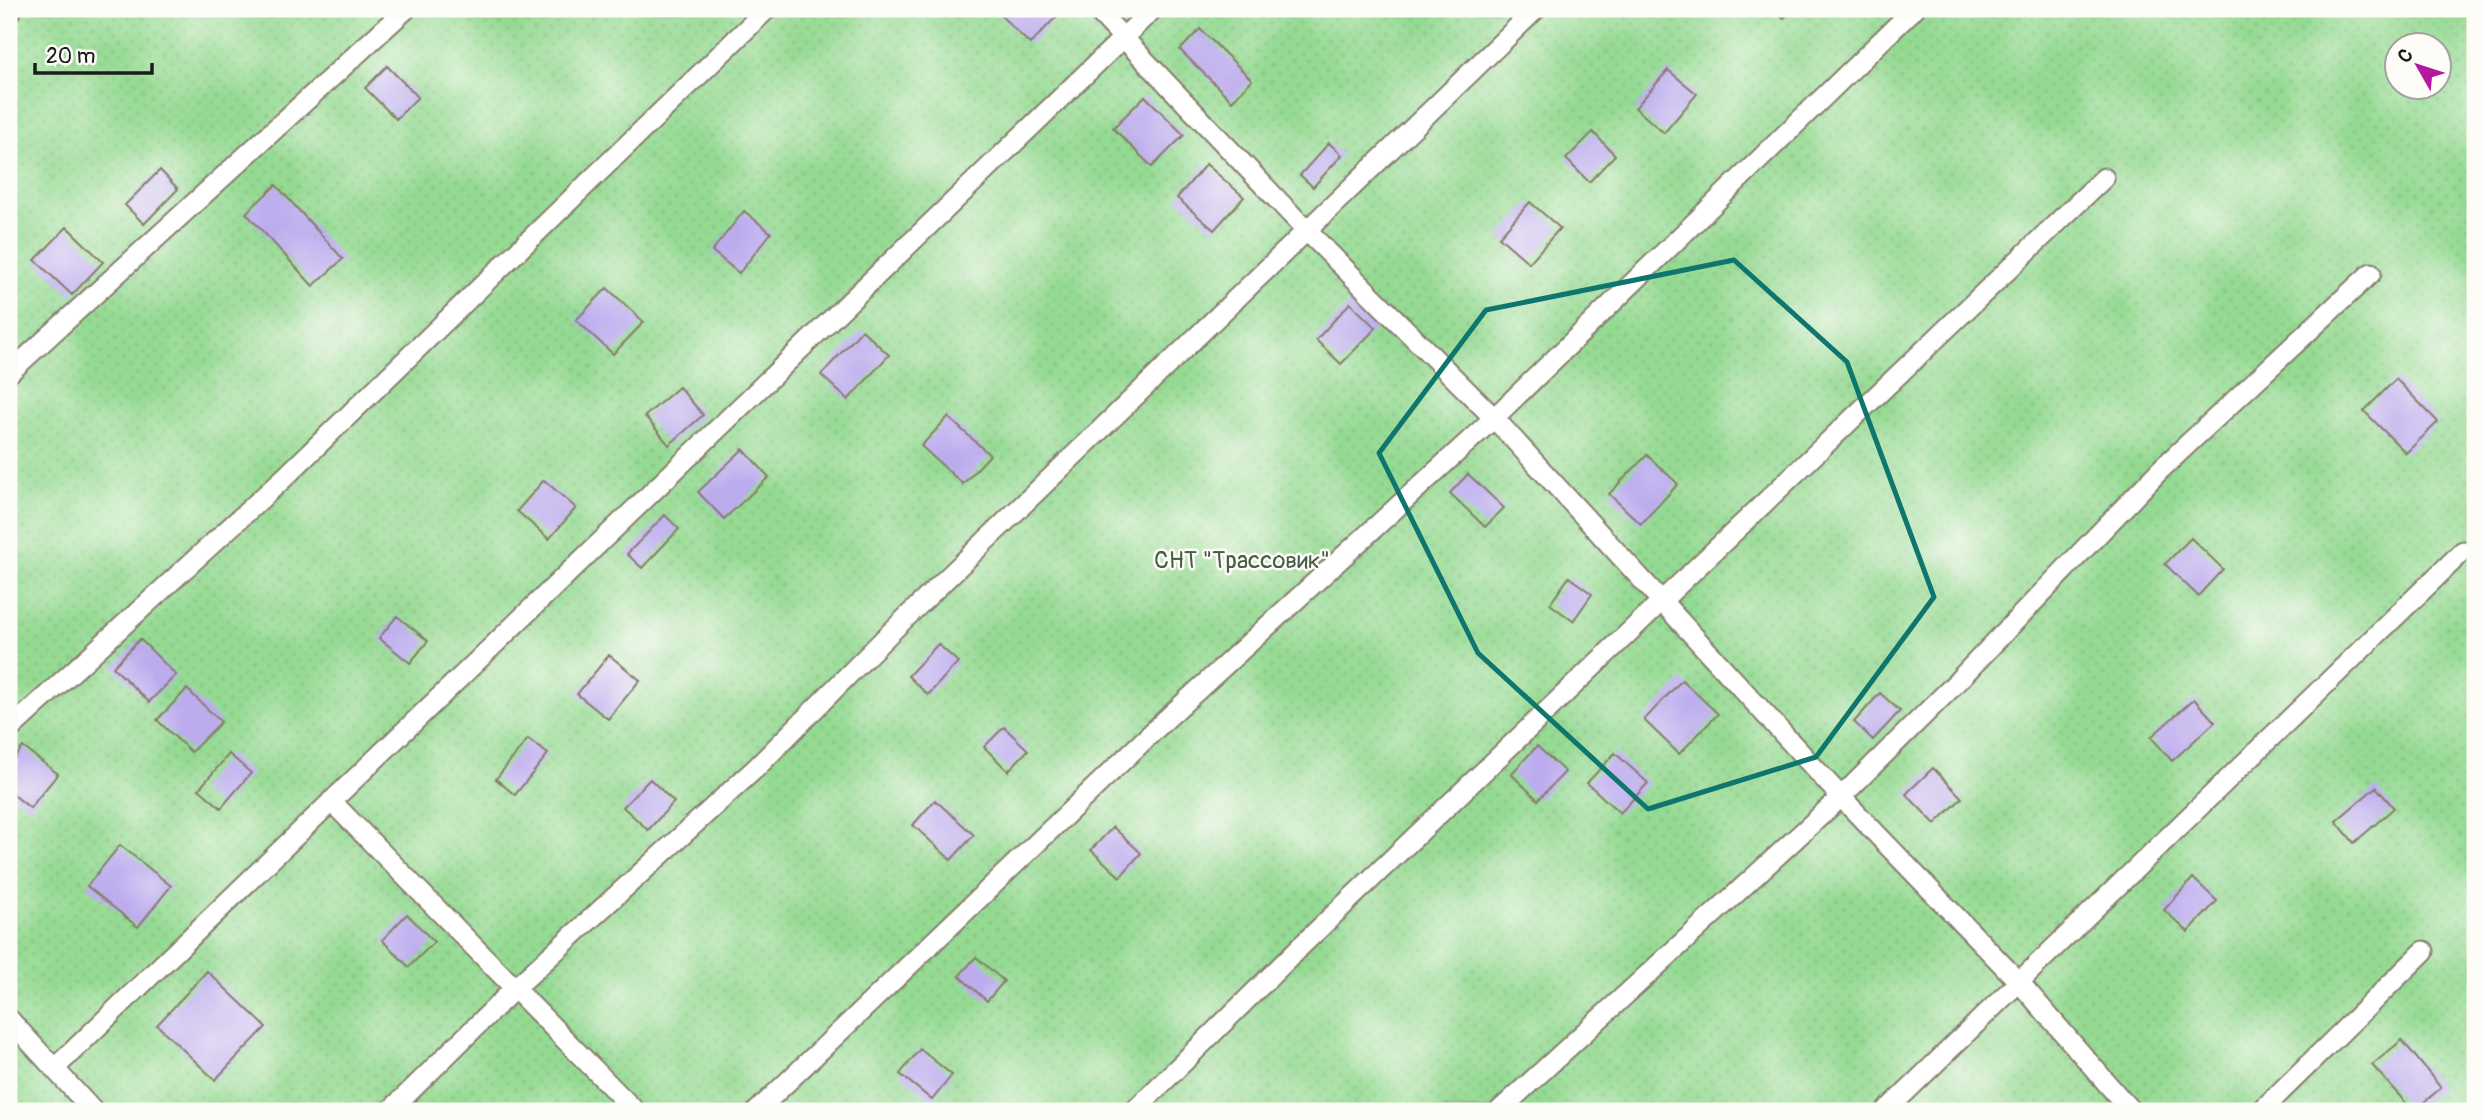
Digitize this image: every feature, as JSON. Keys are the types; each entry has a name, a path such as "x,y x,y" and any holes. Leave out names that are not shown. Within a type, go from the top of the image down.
{"lane":[{"path":"9,373 406,9"},
{"path":"9,730 285,477 767,9"},
{"path":"1096,9 1308,232 1493,418 1841,797 2020,983 2131,1111"},
{"path":"55,1068 1153,9"},
{"path":"390,1111 513,989 757,767 888,635 1536,9"},
{"path":"757,1111 1163,722 1493,418 1913,9"},
{"path":"1134,1111 1311,937 2104,178"},
{"path":"1499,1111 1841,797 1950,690 2160,470 2371,273"},
{"path":"1886,1111 2463,551"},
{"path":"331,801 635,1111"},
{"path":"2261,1111 2424,951"},
{"path":"9,1019 93,1111"}],"highlighted area":[{"path":"1734,260 1847,362 1934,597 1816,757 1648,809 1478,653 1379,453 1486,310"}],"green space":[{"name":"СНТ \"Трассовик\"","path":"9,9 2475,9 2475,1111 9,1111"}],"building":[{"path":"994,9 1052,9 1058,15 1030,44"},
{"path":"1773,9 1793,9 1784,18"},
{"path":"1200,29 1252,80 1232,101 1180,50"},
{"path":"387,66 418,97 396,119 365,88"},
{"path":"1668,70 1697,94 1664,133 1635,108"},
{"path":"1145,96 1184,135 1152,167 1113,128"},
{"path":"1593,132 1615,155 1589,182 1566,159"},
{"path":"1329,143 1342,155 1313,187 1300,175"},
{"path":"1206,164 1244,197 1214,230 1177,198"},
{"path":"160,170 178,189 144,224 125,205"},
{"path":"276,185 343,259 313,286 246,213"},
{"path":"1530,202 1560,228 1529,263 1499,237"},
{"path":"744,211 771,233 739,273 712,251"},
{"path":"67,227 103,262 72,295 35,260"},
{"path":"607,288 644,322 613,354 576,320"},
{"path":"1350,303 1376,328 1341,364 1316,340"},
{"path":"862,330 889,355 848,400 821,375"},
{"path":"2396,379 2438,422 2406,453 2364,411"},
{"path":"679,387 703,415 669,445 645,416"},
{"path":"948,417 990,455 963,484 921,446"},
{"path":"743,449 769,477 724,519 698,492"},
{"path":"1647,455 1678,484 1641,524 1609,494"},
{"path":"1468,474 1504,508 1485,527 1450,493"},
{"path":"544,480 576,508 549,539 517,511"},
{"path":"665,515 679,529 642,568 627,554"},
{"path":"2191,538 2223,569 2198,596 2165,564"},
{"path":"1569,577 1592,594 1573,621 1550,604"},
{"path":"397,616 428,641 410,663 379,638"},
{"path":"140,639 176,675 149,702 113,667"},
{"path":"938,644 958,662 928,695 908,676"},
{"path":"609,655 640,680 608,719 577,694"},
{"path":"1682,680 1718,714 1679,754 1644,720"},
{"path":"187,689 221,722 191,752 157,720"},
{"path":"1880,693 1900,711 1873,740 1854,722"},
{"path":"2194,699 2215,722 2172,761 2151,737"},
{"path":"1004,727 1028,750 1008,771 984,747"},
{"path":"528,739 548,754 515,795 496,779"},
{"path":"1537,746 1565,772 1538,800 1511,774"},
{"path":"23,747 58,774 30,808 9,791 9,765"},
{"path":"1615,753 1648,783 1620,813 1587,783"},
{"path":"229,754 251,773 221,808 199,789"},
{"path":"1933,768 1962,798 1935,824 1906,794"},
{"path":"650,779 674,802 648,830 623,807"},
{"path":"2376,787 2394,808 2354,843 2336,821"},
{"path":"935,800 974,835 951,860 913,825"},
{"path":"1113,827 1141,853 1120,877 1091,850"},
{"path":"120,845 171,886 138,927 87,886"},
{"path":"2193,878 2217,901 2188,932 2164,910"},
{"path":"407,914 434,942 409,967 382,940"},
{"path":"976,957 1004,981 987,1001 959,976"},
{"path":"207,971 266,1027 215,1080 157,1025"},
{"path":"2402,1040 2441,1088 2413,1111 2372,1065"},
{"path":"920,1049 952,1075 932,1100 900,1074"}]}
